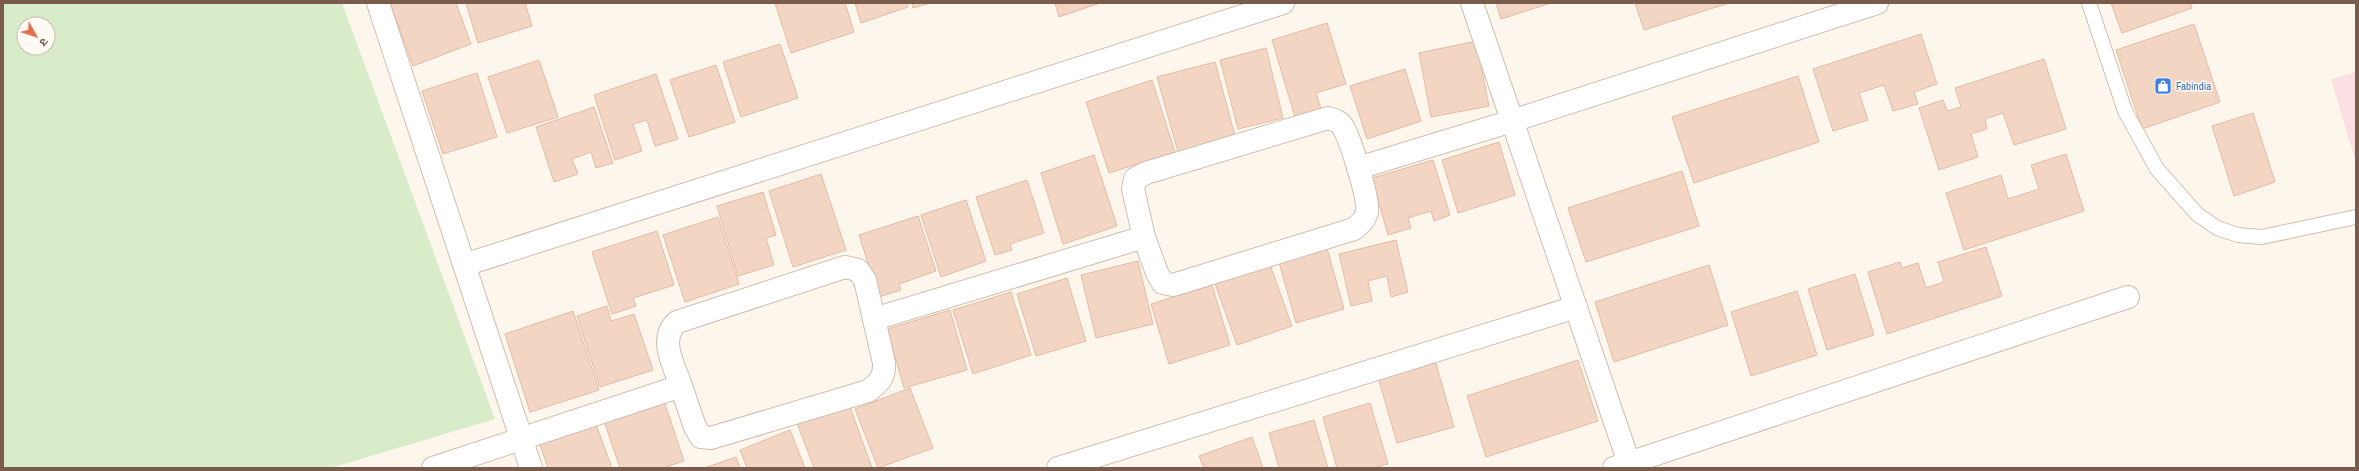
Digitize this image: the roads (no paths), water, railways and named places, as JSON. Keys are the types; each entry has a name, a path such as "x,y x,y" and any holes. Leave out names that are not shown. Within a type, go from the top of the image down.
{"street":[{"path":"378,3 531,468"},
{"path":"464,265 1283,3"},
{"path":"1472,3 1576,307 1622,466 2128,297"},
{"path":"1358,168 1512,121 1877,3"},
{"path":"1328,118 1337,120 1343,127 1358,168 1367,210 1364,221 1354,229 1173,285 1163,283 1157,273 1144,237 1133,189 1135,179 1146,173 1328,118"},
{"path":"874,319 1144,237"},
{"path":"845,267 858,270 865,280 884,374 877,384 868,391 711,438 701,437 695,427 681,386 666,340 669,329 677,322 845,267"},
{"path":"1058,468 1576,307"},
{"path":"433,468 522,440 681,386"}],"lane":[{"path":"2089,3 2125,110 2157,169 2197,214 2217,228 2238,235 2262,237 2356,217"}],"place":[{"name":"Fabindia","path":"2163,86"}]}
